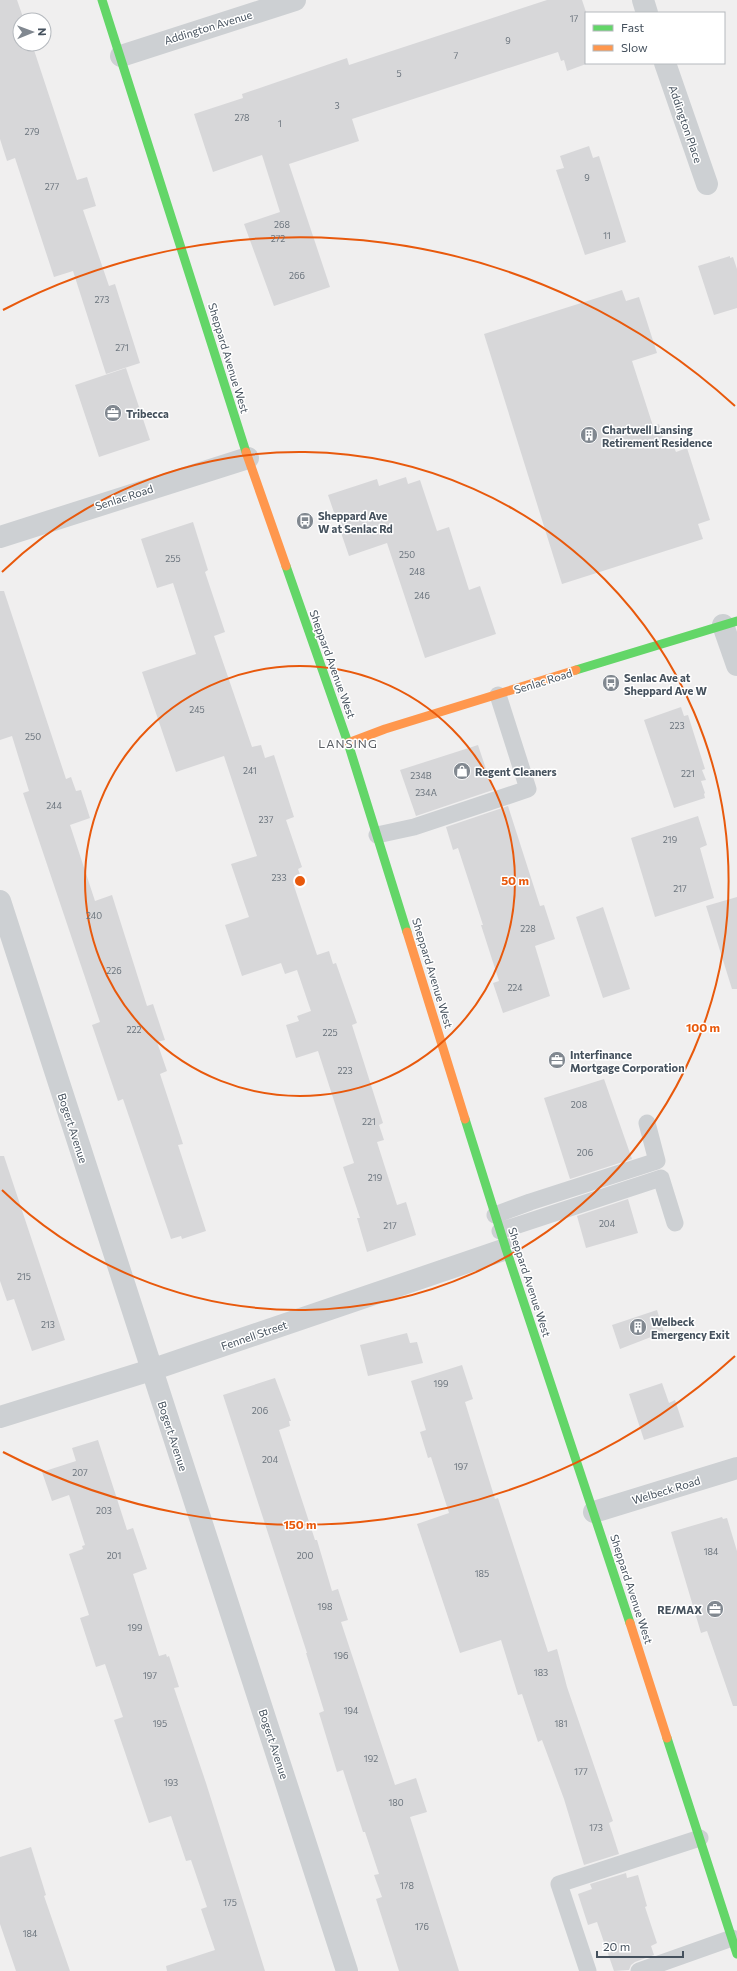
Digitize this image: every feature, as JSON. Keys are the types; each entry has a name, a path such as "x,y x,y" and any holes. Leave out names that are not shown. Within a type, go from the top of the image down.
{"main road":[{"name":"Sheppard Avenue West","path":"102,0 248,458 348,743 500,1231 594,1512 734,1946"},
{"name":"Senlac Road","path":"348,743 385,729 730,623"}],"street":[{"name":"Addington Avenue","path":"121,56 295,0"},
{"path":"643,0 647,12"},
{"name":"Addington Place","path":"665,64 707,184"},
{"name":"Senlac Road","path":"0,538 248,458"},
{"path":"730,623 737,665"},
{"name":"Bogert Avenue","path":"0,901 347,1971"},
{"name":"Fennell Street","path":"0,1417 151,1370 500,1231"},
{"name":"Welbeck Road","path":"594,1512 737,1468"}],"lane":[{"path":"377,834 414,827 528,789 498,695"},
{"path":"500,1231 530,1202 657,1161 647,1123"},
{"path":"500,1231 661,1178 675,1223"},
{"path":"588,1971 559,1884 700,1838"},
{"path":"639,1971 734,1946"}],"building":[{"path":"0,0 17,0 21,12 12,12 12,52 35,52 77,180 87,177 96,206 83,210 109,286 115,284 140,363 106,374 73,271 54,277 15,158 7,161 0,139"},
{"path":"547,0 582,0 586,12 586,64 567,71 564,60 561,61 558,52 352,119 359,141 289,164 330,287 274,306 244,224 280,212 262,155 213,172 194,114 243,98 242,94 347,58 349,65"},
{"path":"589,146 593,158 599,156 626,242 585,255 556,170 564,168 560,156"},
{"path":"730,256 730,258 733,257 737,269 737,308 714,315 698,266"},
{"name":"Chartwell Lansing Retirement Residence","path":"622,290 626,301 639,297 657,353 632,361 653,426 659,424 666,447 673,445 676,452 687,448 710,520 698,524 703,539 562,584 484,334"},
{"path":"126,368 150,440 99,457 75,385"},
{"path":"406,477 408,484 420,480 437,531 449,527 469,590 480,586 496,634 425,658 387,543 349,556 328,495 377,479 379,486"},
{"path":"193,522 208,570 205,572 225,632 214,636 252,747 261,745 265,758 274,755 294,817 286,820 302,867 298,869 303,883 294,886 317,955 329,951 333,964 336,963 357,1023 352,1025 383,1123 379,1125 384,1140 377,1142 397,1205 406,1202 416,1235 367,1252 357,1218 360,1218 343,1167 354,1163 318,1051 296,1058 286,1025 299,1021 297,1016 311,1011 297,970 285,974 281,963 242,976 225,925 249,917 231,864 257,856 224,756 176,772 142,672 196,654 173,583 157,588 141,539"},
{"path":"0,591 4,591 66,779 71,777 76,791 81,790 90,818 70,825 95,901 112,895 147,1006 153,1004 165,1040 157,1042 167,1071 160,1074 183,1144 178,1145 206,1231 182,1239 181,1236 171,1239 123,1099 118,1101 92,1025 100,1022 23,793 29,791 12,736 0,740"},
{"path":"681,707 684,716 688,715 705,769 702,770 706,780 701,781 705,798 674,808 644,720"},
{"path":"478,745 493,790 416,816 400,770"},
{"path":"508,806 540,906 544,905 555,939 535,946 550,996 503,1013 493,983 499,981 481,925 483,925 458,848 453,850 446,827"},
{"path":"698,816 707,845 700,848 714,898 655,917 631,838"},
{"path":"737,897 737,989 732,989 706,906"},
{"path":"603,907 630,989 603,998 576,917"},
{"path":"604,1079 632,1159 570,1179 544,1098"},
{"path":"0,1156 4,1156 65,1340 32,1351 14,1299 7,1301 0,1281"},
{"path":"628,1199 638,1233 586,1248 577,1216"},
{"name":"Welbeck Emergency Exit","path":"657,1310 664,1332 620,1349 612,1325"},
{"path":"407,1333 410,1343 417,1342 423,1363 368,1376 360,1345"},
{"path":"462,1365 473,1399 465,1402 495,1499 498,1498 548,1652 557,1649 567,1687 613,1821 609,1823 619,1854 584,1865 564,1799 542,1740 538,1742 522,1694 518,1695 501,1640 460,1653 417,1524 449,1513 431,1457 428,1458 420,1432 426,1430 411,1381"},
{"path":"275,1378 291,1421 289,1421 290,1426 279,1430 315,1540 317,1540 332,1591 338,1589 348,1620 341,1622 395,1785 416,1778 427,1812 410,1817 459,1971 399,1971 376,1899 382,1897 374,1875 379,1874 365,1832 363,1832 343,1770 337,1772 319,1713 324,1711 307,1653 223,1395"},
{"path":"662,1383 669,1403 675,1400 684,1427 644,1440 629,1394"},
{"path":"98,1440 127,1530 133,1528 147,1569 133,1574 159,1656 166,1654 167,1657 169,1656 179,1687 174,1688 206,1783 265,1971 167,1971 166,1966 215,1950 201,1909 207,1907 191,1860 186,1861 171,1816 149,1823 114,1720 123,1717 105,1664 96,1667 80,1618 89,1615 69,1554 83,1549 82,1546 85,1545 69,1495 52,1501 42,1472 76,1461 72,1448"},
{"path":"722,1517 723,1519 727,1518 737,1551 737,1706 733,1706 707,1631 701,1633 671,1532"},
{"path":"31,1847 46,1895 44,1896 70,1971 16,1971 0,1924 0,1857"},
{"path":"626,1873 627,1878 638,1875 647,1906 645,1907 657,1943 651,1946 654,1955 635,1962 631,1965 629,1970 614,1971 597,1922 588,1925 578,1894 592,1889 590,1884"}],"traffic: fast":[{"path":"102,0 246,452"},
{"path":"286,566 348,743 407,932"},
{"path":"576,670 737,621"},
{"path":"465,1119 506,1249 630,1623"},
{"path":"667,1738 737,1954"}],"traffic: slow":[{"path":"246,452 286,566"},
{"path":"348,743 385,729 576,670"},
{"path":"407,932 465,1119"},
{"path":"630,1623 667,1738"}],"place":[{"name":"Tribecca","path":"113,413"},
{"name":"Chartwell Lansing Retirement Residence","path":"589,435"},
{"name":"Sheppard Ave W at Senlac Rd","path":"305,521"},
{"name":"Senlac Ave at Sheppard Ave W","path":"611,683"},
{"name":"Regent Cleaners","path":"462,771"},
{"name":"Interfinance Mortgage Corporation","path":"557,1060"},
{"name":"Welbeck Emergency Exit","path":"638,1327"},
{"name":"RE/MAX","path":"715,1609"}],"district":[{"name":"LANSING","path":"348,743"}]}
